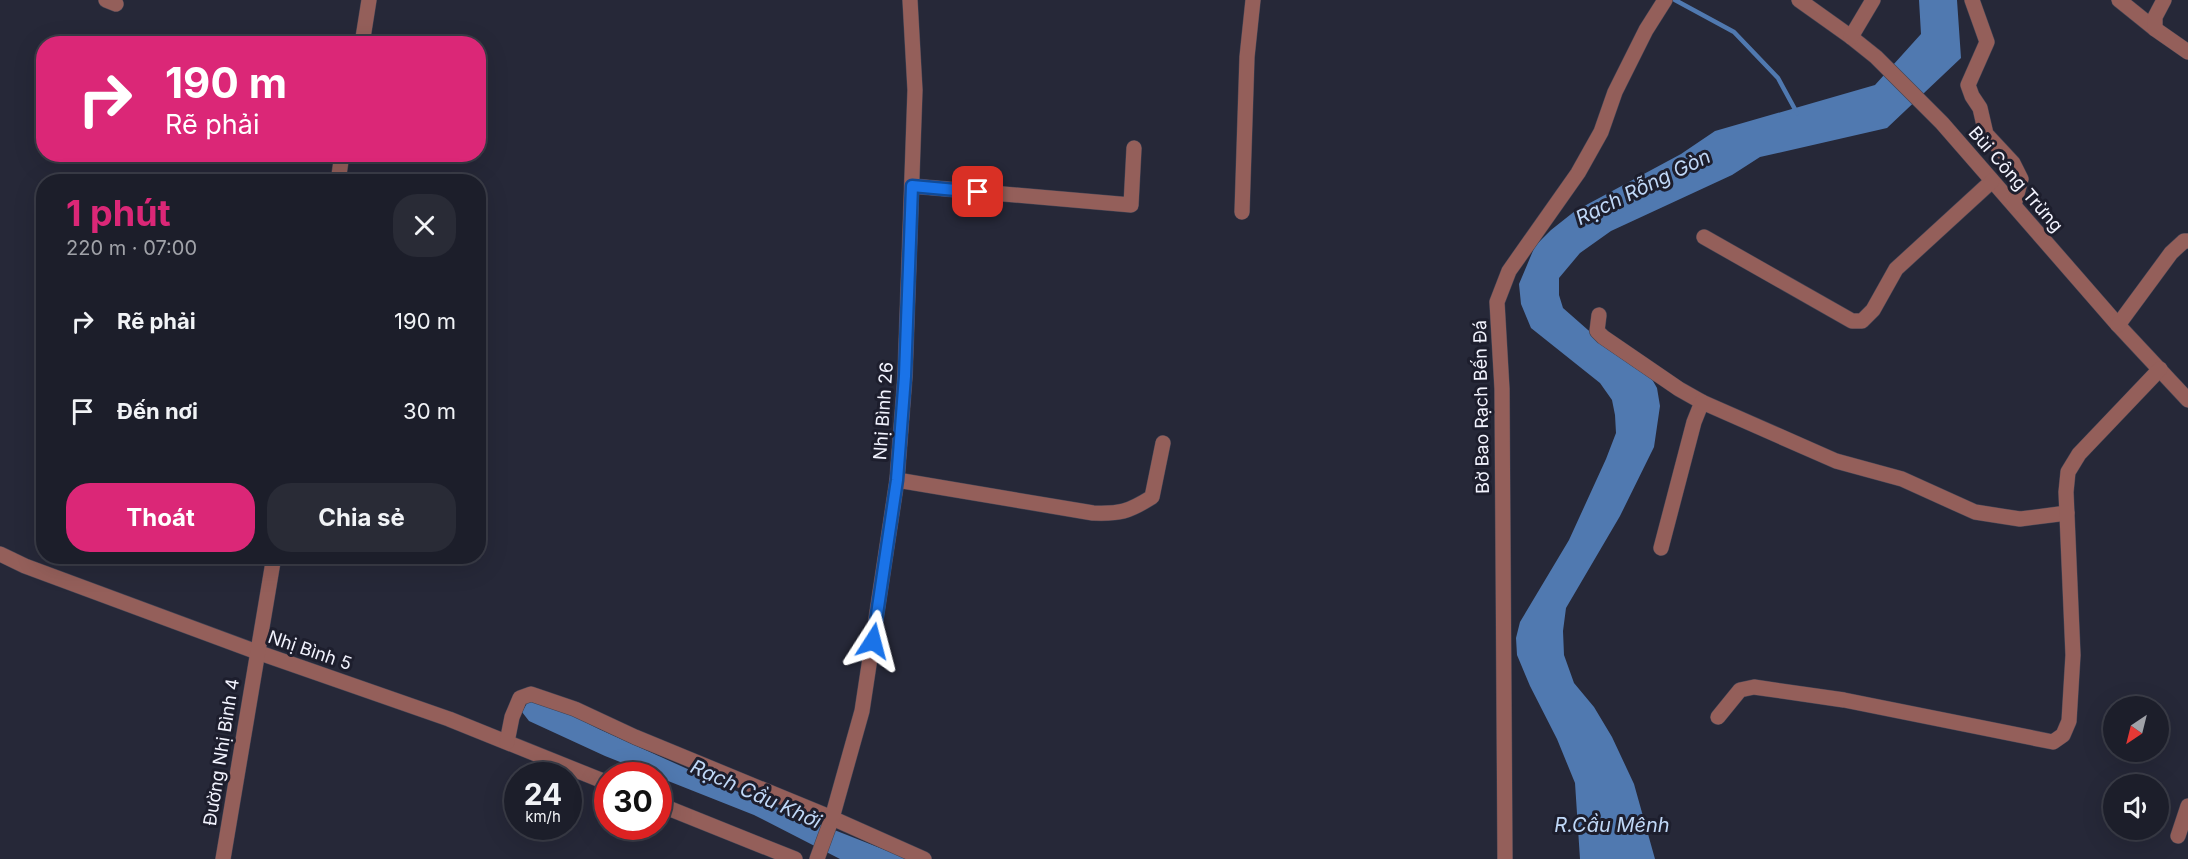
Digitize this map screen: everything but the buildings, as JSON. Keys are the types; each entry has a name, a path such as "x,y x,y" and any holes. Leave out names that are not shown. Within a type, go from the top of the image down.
{"street":[{"path":"363,36 369,0"},
{"name":"Nhị Bình 26","path":"818,858 831,821 862,711 897,480 905,376 915,90 910,0"},
{"path":"1242,212 1247,57 1253,0"},
{"name":"Bùi Công Trừng","path":"1799,0 1876,57 1942,123 2118,326 2188,400"},
{"path":"1851,37 1873,0"},
{"path":"1972,0 1987,42 1968,85 1980,108 1986,134 2013,163 2021,179 2014,205"},
{"path":"2118,0 2188,52"},
{"path":"2155,29 2155,16 2164,0"},
{"name":"Bờ Bao Rạch Bến Đá","path":"1504,859 1502,389 1497,302 1509,271 1578,173 1601,132 1615,92 1662,2"},
{"path":"912,186 1131,205 1134,148"},
{"path":"1704,237 1852,321 1862,321 1873,310 1896,269 1992,181"},
{"path":"2118,326 2172,253 2186,241 2188,225"},
{"path":"1599,315 1597,331 1603,337 1679,389 1702,402 1836,461 1902,479 1975,512 2020,519 2067,513"},
{"path":"1718,717 1740,690 1754,687 1844,700 2053,742 2063,735 2069,721 2073,655 2067,513 2068,472 2079,454 2160,369"},
{"path":"1661,548 1694,422 1702,402"},
{"path":"897,480 1092,513 1118,514 1135,508 1152,497 1163,443"},
{"name":"Nhị Bình 5","path":"0,554 25,566 257,652 449,719 594,777"},
{"name":"Đường Nhị Bình 4","path":"223,859 273,564"},
{"path":"507,742 512,717 520,698 531,694 575,709 635,737 924,859"},
{"path":"2178,836 2188,806"},
{"path":"672,810 795,859"}],"water":[{"name":"R.Cầu Mênh","path":"1919,0 1957,0 1961,58 1887,128 1760,157 1732,175 1611,231 1580,253 1559,278 1559,295 1563,308 1588,330 1649,374 1657,388 1660,406 1654,447 1620,516 1566,608 1563,631 1564,655 1574,683 1594,707 1612,737 1634,784 1655,859 1580,859 1575,783 1517,655 1516,638 1520,622 1569,540 1606,459 1616,433 1615,415 1612,400 1600,383 1531,328 1521,304 1519,284 1535,246 1575,211 1681,154 1715,131 1875,85 1921,34"},
{"path":"530,698 539,698 599,729 743,794 908,859 840,859 754,815 672,783 672,762 620,762 529,721 522,712"}],"waterway":[{"path":"1675,0 1734,32 1778,78 1797,113"}],"route":[{"path":"873,641 897,480 905,376 912,186 978,192"}],"water label":[{"name":"Rạch Rỗng Gòn","path":"1643,187"},
{"name":"Rạch Cầu Khởi","path":"756,794"}]}
